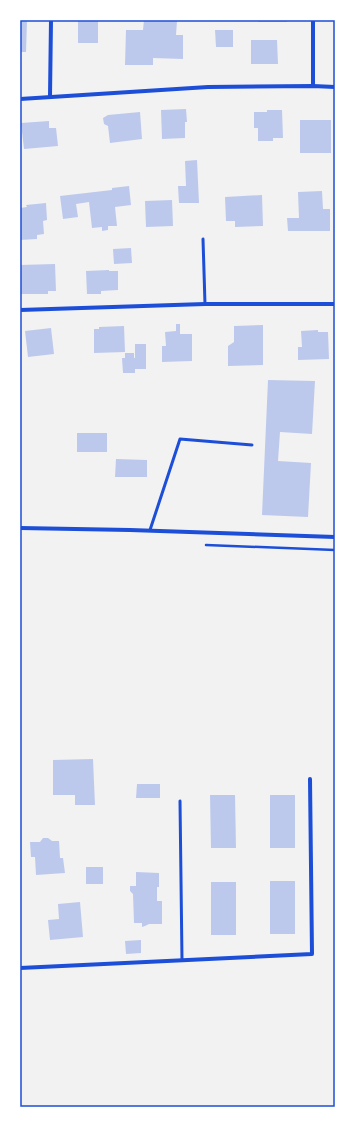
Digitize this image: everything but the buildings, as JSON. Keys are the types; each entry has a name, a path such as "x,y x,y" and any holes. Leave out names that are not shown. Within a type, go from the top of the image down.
{"street":[{"path":"50,96 51,20"},
{"path":"313,20 313,86"},
{"path":"20,99 208,87 335,86"},
{"path":"20,310 205,304 335,304"},
{"path":"20,528 150,530 335,537"},
{"path":"20,968 312,954 310,779"}],"lane":[{"path":"203,239 205,304"},
{"path":"150,530 180,439 252,445"},
{"path":"180,801 182,960"}]}
